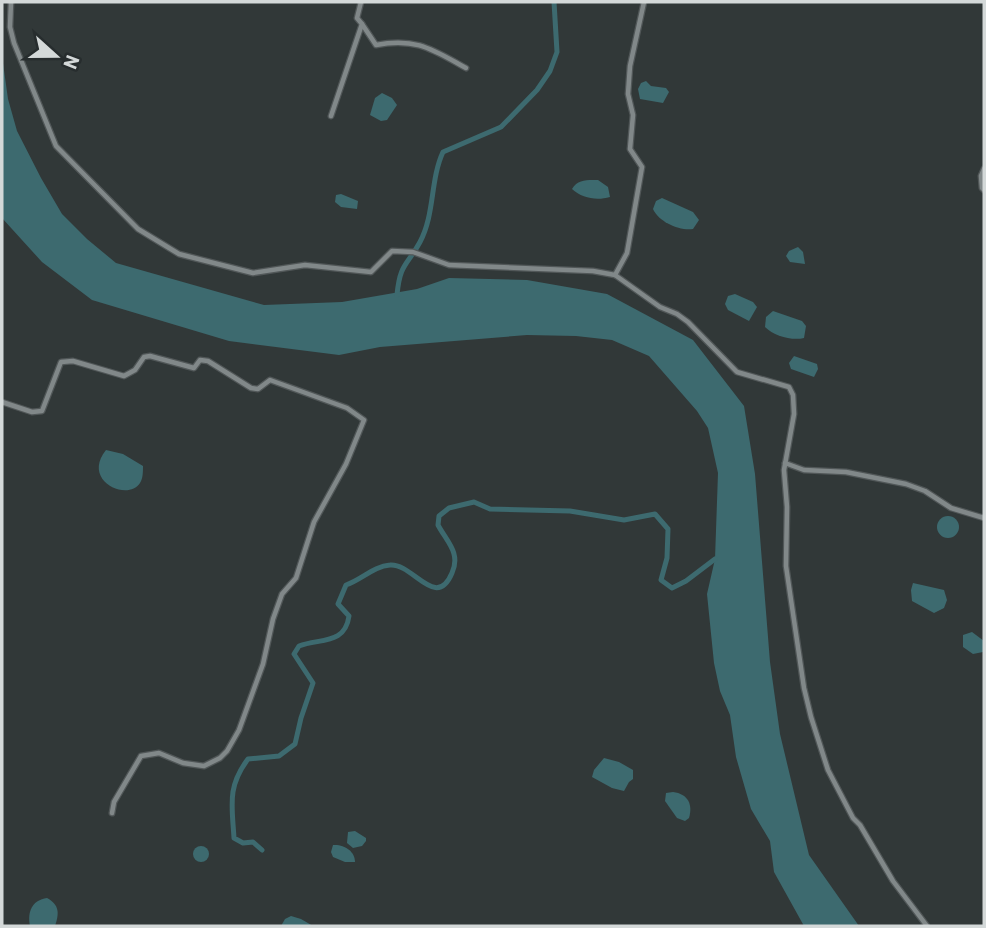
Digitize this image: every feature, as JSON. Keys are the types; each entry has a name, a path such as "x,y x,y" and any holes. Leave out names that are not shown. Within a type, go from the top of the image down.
{"street":[{"path":"11,2 9,27 56,146 138,229 179,254 253,274 304,265 370,272 392,250 413,252 449,265 593,271 615,275 660,307 688,322 737,372 789,387 793,395 794,414 785,463 786,566 811,717 828,770 853,818 860,825 893,881 927,926"},
{"path":"360,2 357,18 376,46 397,41 429,48 466,68"},
{"path":"615,275 626,253 642,167 630,149 633,115 628,94 630,66 644,2"},
{"path":"331,116 362,24"},
{"path":"984,169 981,176 984,190"},
{"path":"2,402 32,412 42,411 61,362 73,361 124,376 135,370 144,357 150,356 194,368 200,360 208,361 251,388 258,389 270,380 347,408 364,420 346,464 314,522 296,578 282,594 259,673 239,730 227,751 204,766 183,763 159,753 141,756 114,802 111,813"},
{"path":"785,463 804,470 846,471 906,484 925,491 951,508 984,517"}],"water":[{"path":"2,56 8,99 17,131 41,178 62,214 116,263 264,305 342,302 417,289 449,278 527,280 607,294 693,340 744,406 755,474 770,662 780,734 809,855 859,926 804,926 774,872 770,841 751,809 736,757 730,715 720,691 714,663 707,594 715,559 718,473 708,428 697,411 649,356 612,340 527,335 380,347 339,355 229,341 92,300 42,262 2,218"},
{"path":"646,81 651,86 666,88 669,92 663,103 640,99 638,89 641,83"},
{"path":"382,93 392,98 397,105 387,120 381,121 370,115 375,98"},
{"path":"598,180 608,187 610,197 590,198 572,189 580,182"},
{"path":"341,194 358,201 357,209 341,207 335,202 336,195"},
{"path":"662,198 693,212 699,220 693,229 676,227 656,214 653,209 656,201"},
{"path":"798,247 803,252 805,264 790,262 786,256 789,251"},
{"path":"735,294 753,302 757,307 749,321 728,310 725,304 728,296"},
{"path":"773,311 802,321 806,326 804,338 783,337 765,327 766,317"},
{"path":"794,356 817,364 814,377 791,369 789,363"},
{"path":"106,450 123,454 143,466 141,481 134,488 117,489 103,479 99,471 100,461"},
{"path":"948,516 956,519 959,527 956,535 948,538 940,535 937,527 940,519"},
{"path":"913,583 944,590 947,600 944,608 934,613 912,601"},
{"path":"972,632 984,641 983,652 973,654 963,647 963,635"},
{"path":"604,758 633,770 633,779 624,791 592,777"},
{"path":"673,792 686,797 690,804 689,818 685,821 677,818 665,801 666,793"},
{"path":"355,831 366,838 366,841 362,846 353,848 347,843 348,832"},
{"path":"333,845 348,849 355,862 345,862 333,857"},
{"path":"201,846 207,848 207,860 201,862 195,860 193,854 195,848"},
{"path":"47,898 57,910 55,926 30,926 29,916 34,904"},
{"path":"291,916 313,926 281,926 285,919"}],"waterway":[{"path":"397,295 402,270 425,231 443,152 501,127 537,90 550,71 557,52 554,2"},
{"path":"262,850 253,842 243,843 234,838 232,797 241,769 248,759 279,756 295,744 313,683 294,654 299,646 330,639 342,632 349,616 338,604 346,585 378,568 399,566 431,587 439,588 446,583 452,573 455,559 452,548 438,525 439,516 449,508 474,502 490,509 570,511 624,520 655,514 668,529 667,558 661,580 672,588 715,559"}]}
